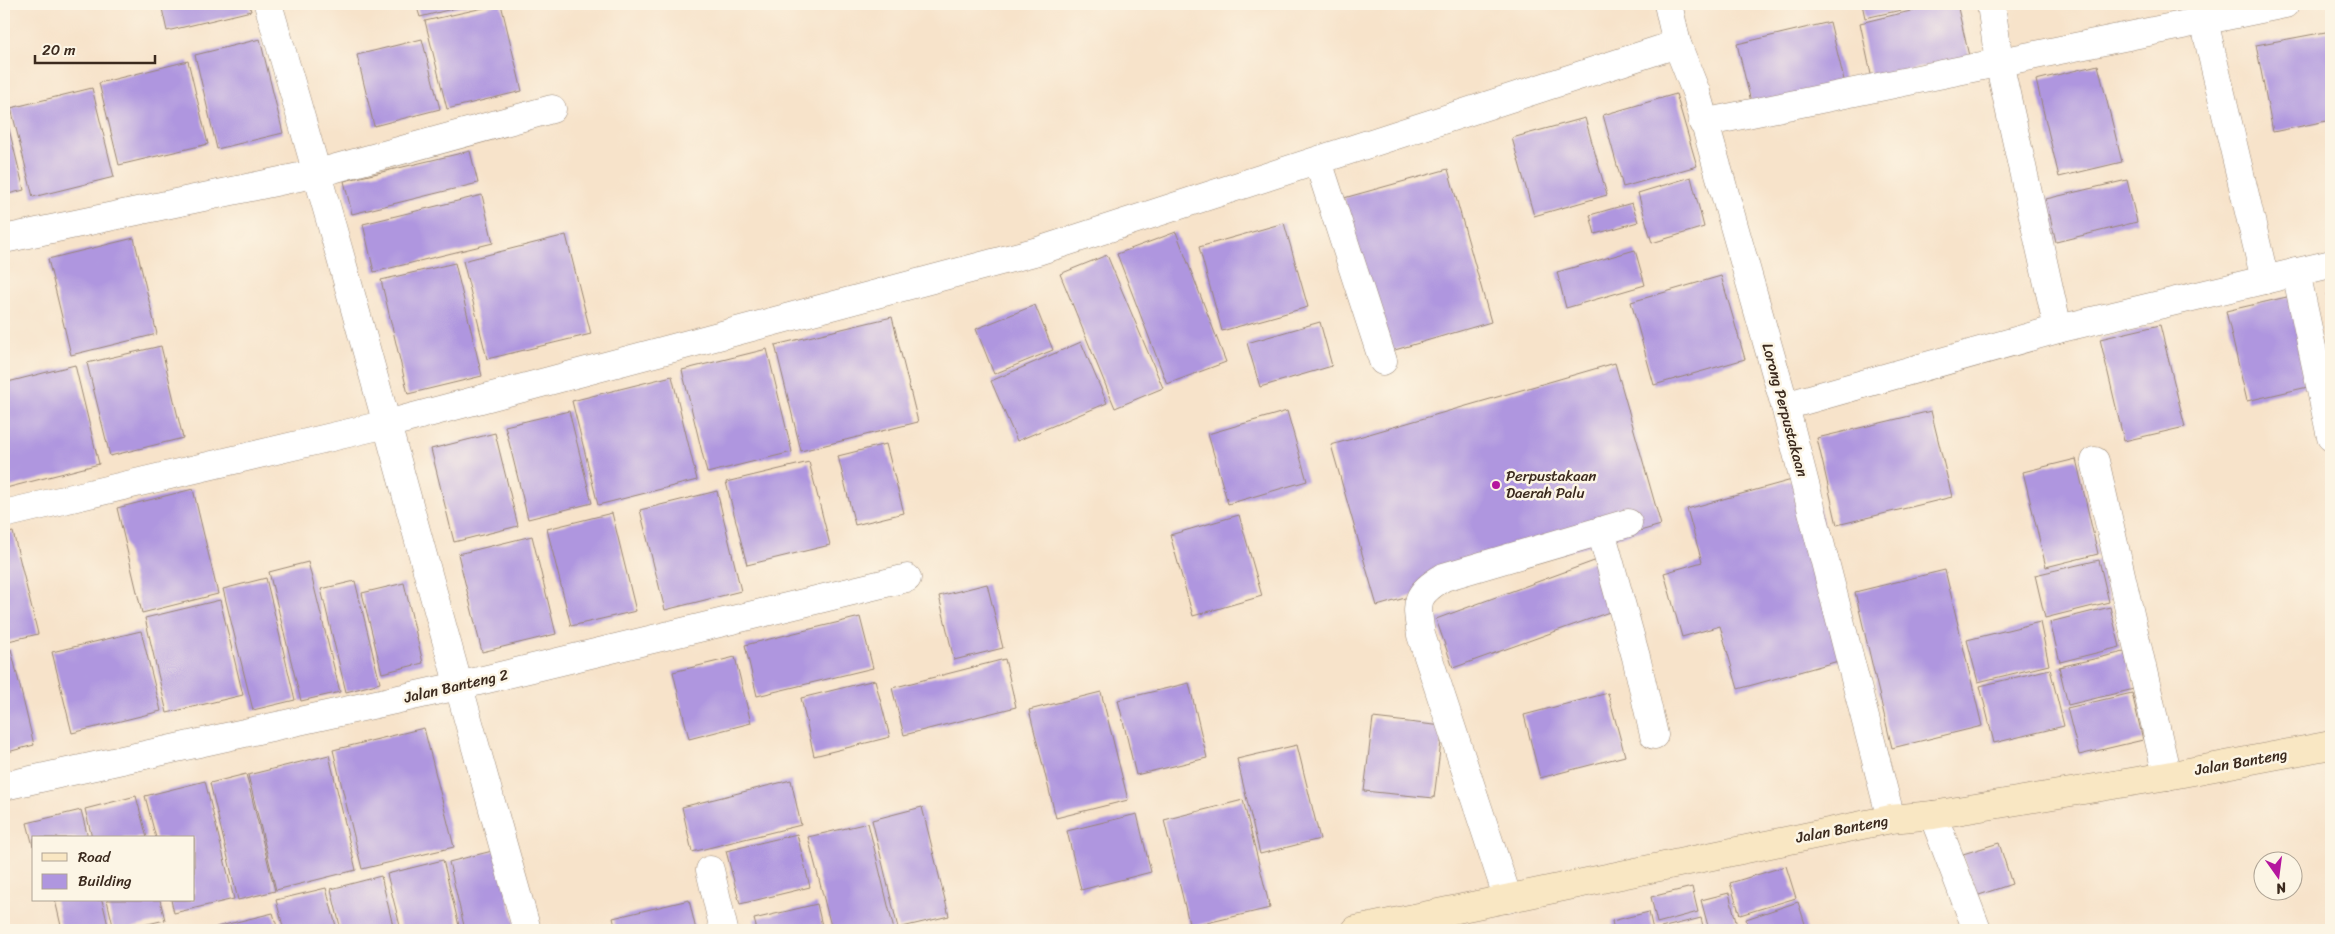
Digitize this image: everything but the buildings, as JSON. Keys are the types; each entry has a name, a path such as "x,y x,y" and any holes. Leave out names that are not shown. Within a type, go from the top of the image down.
{"street":[{"path":"268,4 318,173 458,686 527,930"},
{"name":"Lorong Perpustakaan","path":"1668,4 1677,44 1696,92 1703,123 1785,406 1891,819"},
{"path":"1991,4 1998,62 2026,179 2058,329"},
{"path":"1703,123 2285,4"},
{"path":"2204,21 2265,280"},
{"path":"4,514 387,424 1038,251 1677,44"},
{"path":"4,239 318,173 552,109"},
{"path":"1318,160 1383,361"},
{"path":"1785,406 2058,329 2331,264"},
{"path":"2296,272 2331,437"},
{"path":"2095,461 2167,776"},
{"path":"1508,899 1421,635 1417,607 1424,589 1444,577 1628,523"},
{"path":"1602,531 1636,657 1654,735"},
{"name":"Jalan Banteng 2","path":"4,786 458,686 907,578"},
{"name":"Jalan Banteng","path":"1356,930 1384,927 1508,899 1891,819 1933,815 2167,776 2331,745"},
{"path":"1933,815 1977,930"},
{"path":"710,870 724,930"}],"place":[{"name":"Perpustakaan Daerah Palu","path":"1496,485"}]}
